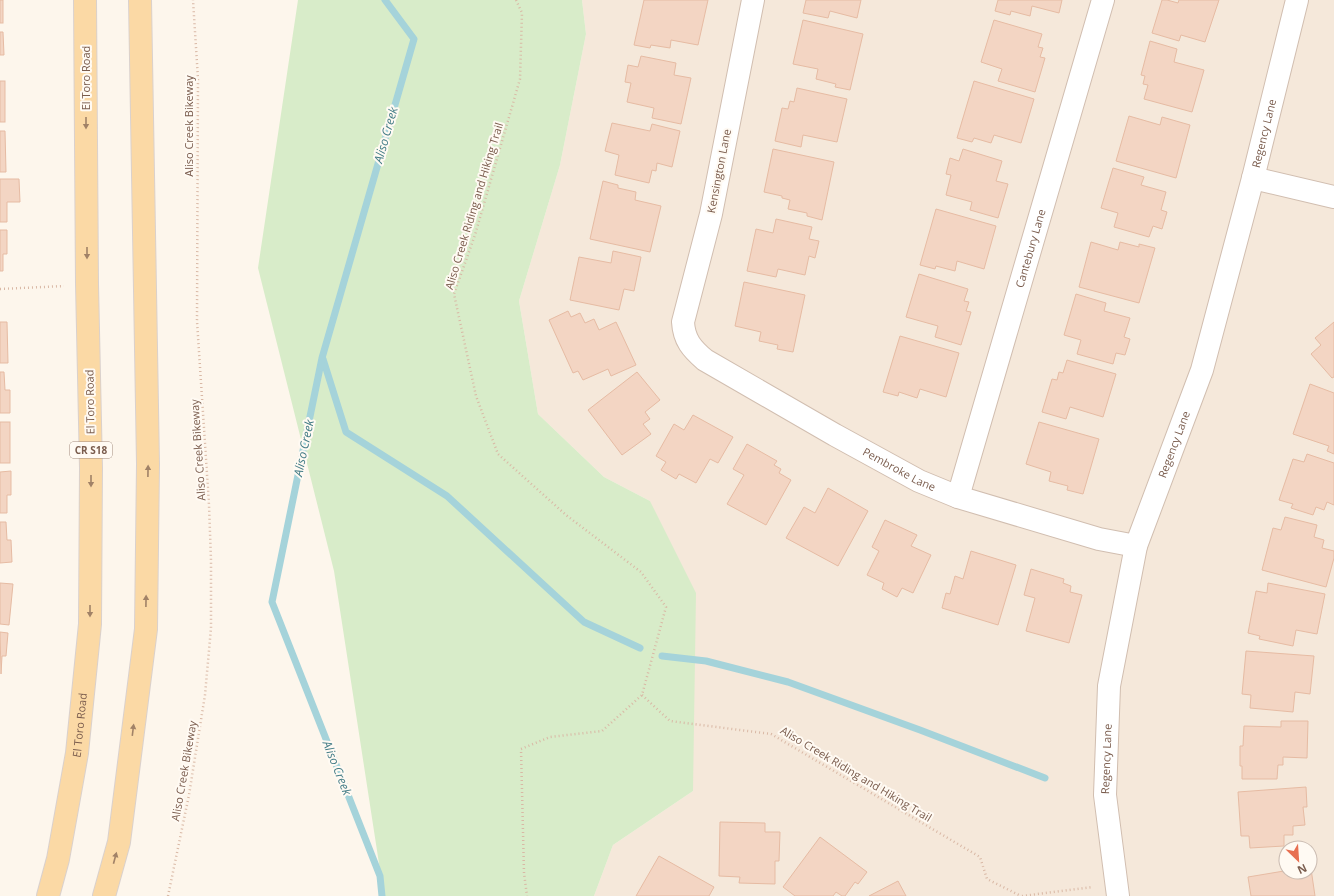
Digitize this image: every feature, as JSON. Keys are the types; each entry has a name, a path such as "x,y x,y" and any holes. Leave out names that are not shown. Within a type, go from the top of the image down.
{"main road":[{"name":"El Toro Road","path":"48,896 58,859 77,753 90,624 91,468 87,284 85,0"},
{"path":"104,896 119,842 146,629 148,464 140,0"}],"street":[{"name":"Kensington Lane","path":"687,340 683,331 683,322 711,214 753,0"},
{"name":"Cantebury Lane","path":"958,498 1103,0"},
{"name":"Regency Lane","path":"1117,890 1105,795 1109,686 1136,546 1202,370 1253,178 1297,0"},
{"path":"1253,178 1334,197"},
{"name":"Pembroke Lane","path":"687,340 695,352 712,364 919,481 958,498 1099,539 1136,546"}],"path":[{"name":"Aliso Creek Bikeway","path":"168,896 189,795 204,702 211,628 209,505 198,321 198,80 193,0"},
{"name":"Aliso Creek Riding and Hiking Trail","path":"516,0 522,13 520,79 475,235 454,294 476,396 498,454 566,515 641,572 666,607 642,695 670,721 771,734 980,858 987,879 1022,896 1117,890"},
{"path":"0,289 87,284"},
{"path":"527,896 524,873 521,748 550,737 602,731 642,695"}],"shaded area":[{"path":"582,0 1334,0 1334,896 594,896 613,845 693,791 650,501 604,477 538,414 519,301 560,165 586,34"}],"green space":[{"path":"298,0 582,0 586,34 560,165 519,301 538,414 604,477 650,501 696,593 693,791 613,845 594,896 384,896 334,571 258,268"}],"building":[{"path":"0,0 3,0 3,23 0,23"},
{"path":"644,0 708,0 698,45 671,40 670,48 651,45 650,48 634,45"},
{"path":"806,0 861,0 857,18 830,11 828,18 803,13"},
{"path":"998,0 1062,0 1059,13 1032,6 1030,16 1011,11 1010,15 995,11"},
{"path":"1162,0 1178,3 1179,0 1219,0 1205,42 1181,35 1179,41 1152,33"},
{"path":"803,20 863,34 850,90 835,87 836,84 816,79 818,69 793,64"},
{"path":"994,20 1042,34 1038,47 1043,48 1040,57 1045,58 1035,92 998,81 1002,69 981,62"},
{"path":"0,32 3,32 4,55 0,55"},
{"path":"1150,41 1177,49 1174,62 1204,70 1192,112 1144,99 1148,85 1143,84 1145,76 1141,75"},
{"path":"641,56 676,63 674,75 691,78 681,124 652,118 654,108 627,102 631,83 625,82 628,65 638,67"},
{"path":"0,81 5,81 5,122 0,122"},
{"path":"974,81 1034,99 1021,143 994,135 991,143 974,138 972,142 957,138"},
{"path":"797,88 847,99 837,142 803,135 801,147 775,141 782,108 788,109 790,101 794,102"},
{"path":"1129,116 1160,125 1162,117 1190,125 1176,178 1116,161"},
{"path":"612,123 650,131 652,124 680,131 672,167 657,163 656,171 652,170 649,183 615,175 619,155 605,151"},
{"path":"0,131 5,131 6,172 0,172"},
{"path":"773,149 834,162 822,220 807,216 807,213 788,209 790,200 782,198 782,196 764,192"},
{"path":"963,149 1002,161 996,181 1008,184 998,218 970,210 972,202 946,195 951,175 946,174 950,158 959,161"},
{"path":"1113,168 1144,177 1141,185 1166,192 1161,210 1167,212 1162,229 1153,226 1149,237 1114,227 1118,213 1101,208"},
{"path":"0,179 19,179 20,202 7,202 7,222 0,222"},
{"path":"603,181 618,185 618,188 636,192 635,200 661,206 650,252 590,239"},
{"path":"936,209 996,226 984,269 957,261 955,271 936,266 935,269 920,265"},
{"path":"776,219 812,227 809,239 819,241 815,258 809,256 805,275 778,269 776,277 747,271 756,229 773,233"},
{"path":"0,230 7,230 7,254 3,254 3,271 0,271"},
{"path":"1091,242 1118,250 1120,242 1139,247 1139,244 1155,248 1139,303 1079,287"},
{"path":"613,251 641,257 634,291 624,289 619,310 570,300 579,257 611,263"},
{"path":"919,274 968,289 964,301 969,302 966,311 971,312 961,345 935,337 938,326 906,317"},
{"path":"744,282 805,295 793,352 777,349 778,345 759,341 761,332 735,326"},
{"path":"1076,294 1106,303 1104,311 1130,318 1124,337 1130,339 1125,355 1116,353 1113,364 1077,354 1081,340 1064,335"},
{"path":"568,311 571,317 580,313 585,323 594,319 599,330 616,322 636,365 611,376 608,369 583,380 578,371 573,373 549,320"},
{"path":"0,322 7,322 8,363 0,363"},
{"path":"1334,322 1334,377 1332,378 1311,354 1321,345 1315,338"},
{"path":"900,336 959,353 946,397 920,389 917,398 899,392 898,396 883,392"},
{"path":"1067,360 1116,374 1103,417 1070,407 1066,419 1042,412 1052,379 1057,380 1059,372 1063,373"},
{"path":"0,372 4,372 5,390 10,390 10,413 0,413"},
{"path":"637,372 660,400 645,412 650,419 643,424 651,434 622,455 588,410"},
{"path":"1310,384 1334,393 1334,454 1327,451 1329,446 1293,434"},
{"path":"693,415 733,437 718,463 710,459 696,483 679,474 676,479 661,470 666,462 656,456 674,424 684,430"},
{"path":"0,422 10,422 10,463 0,463"},
{"path":"1039,422 1099,439 1083,494 1067,490 1068,486 1049,481 1051,472 1026,464"},
{"path":"747,444 777,461 774,465 781,469 779,473 791,480 766,525 727,504 744,475 733,469"},
{"path":"1307,454 1334,463 1334,505 1327,502 1324,510 1316,507 1313,515 1291,508 1293,504 1279,500 1293,459 1304,462"},
{"path":"11,471 11,495 7,495 7,513 0,513 0,472"},
{"path":"828,488 868,511 838,566 786,538 804,507 815,513"},
{"path":"1285,517 1317,525 1314,537 1324,540 1322,548 1334,551 1334,558 1326,587 1262,570 1273,528 1281,530"},
{"path":"885,520 917,535 911,546 931,555 913,593 902,588 897,597 882,589 884,583 867,575 879,551 872,547"},
{"path":"0,522 6,522 7,540 11,540 12,562 0,563"},
{"path":"971,551 1016,565 998,625 942,608 946,593 950,594 955,576 963,579"},
{"path":"1031,569 1064,579 1063,583 1071,586 1070,592 1082,595 1069,643 1026,631 1035,598 1024,595"},
{"path":"0,583 13,584 9,625 0,624"},
{"path":"1268,583 1325,594 1317,634 1296,630 1293,646 1259,639 1260,636 1248,633 1256,591 1267,593"},
{"path":"0,632 8,633 6,656 2,656 1,674"},
{"path":"1246,651 1314,656 1310,694 1295,692 1293,712 1250,708 1251,695 1242,694"},
{"path":"1281,721 1308,721 1307,758 1283,757 1283,765 1278,765 1277,779 1242,779 1242,766 1240,766 1240,746 1243,746 1244,726 1281,727"},
{"path":"1306,787 1307,807 1303,807 1305,825 1293,826 1293,835 1284,835 1284,840 1278,840 1278,846 1250,848 1249,836 1241,836 1238,792"},
{"path":"720,822 765,823 765,832 780,832 779,861 775,861 775,884 739,883 740,877 719,876"},
{"path":"820,837 867,872 858,884 855,882 845,896 842,896 836,892 833,896 795,896 783,887"},
{"path":"659,856 714,887 709,896 636,896"},
{"path":"1278,872 1278,880 1313,880 1315,896 1251,896 1248,877"},
{"path":"898,881 906,896 869,896"}],"waterway":[{"name":"Aliso Creek","path":"382,896 380,876 272,602 322,358 414,39 385,0"},
{"path":"323,359 346,432 447,496 584,622 640,648"},
{"path":"662,656 706,661 788,682 920,730 1045,778"}]}
